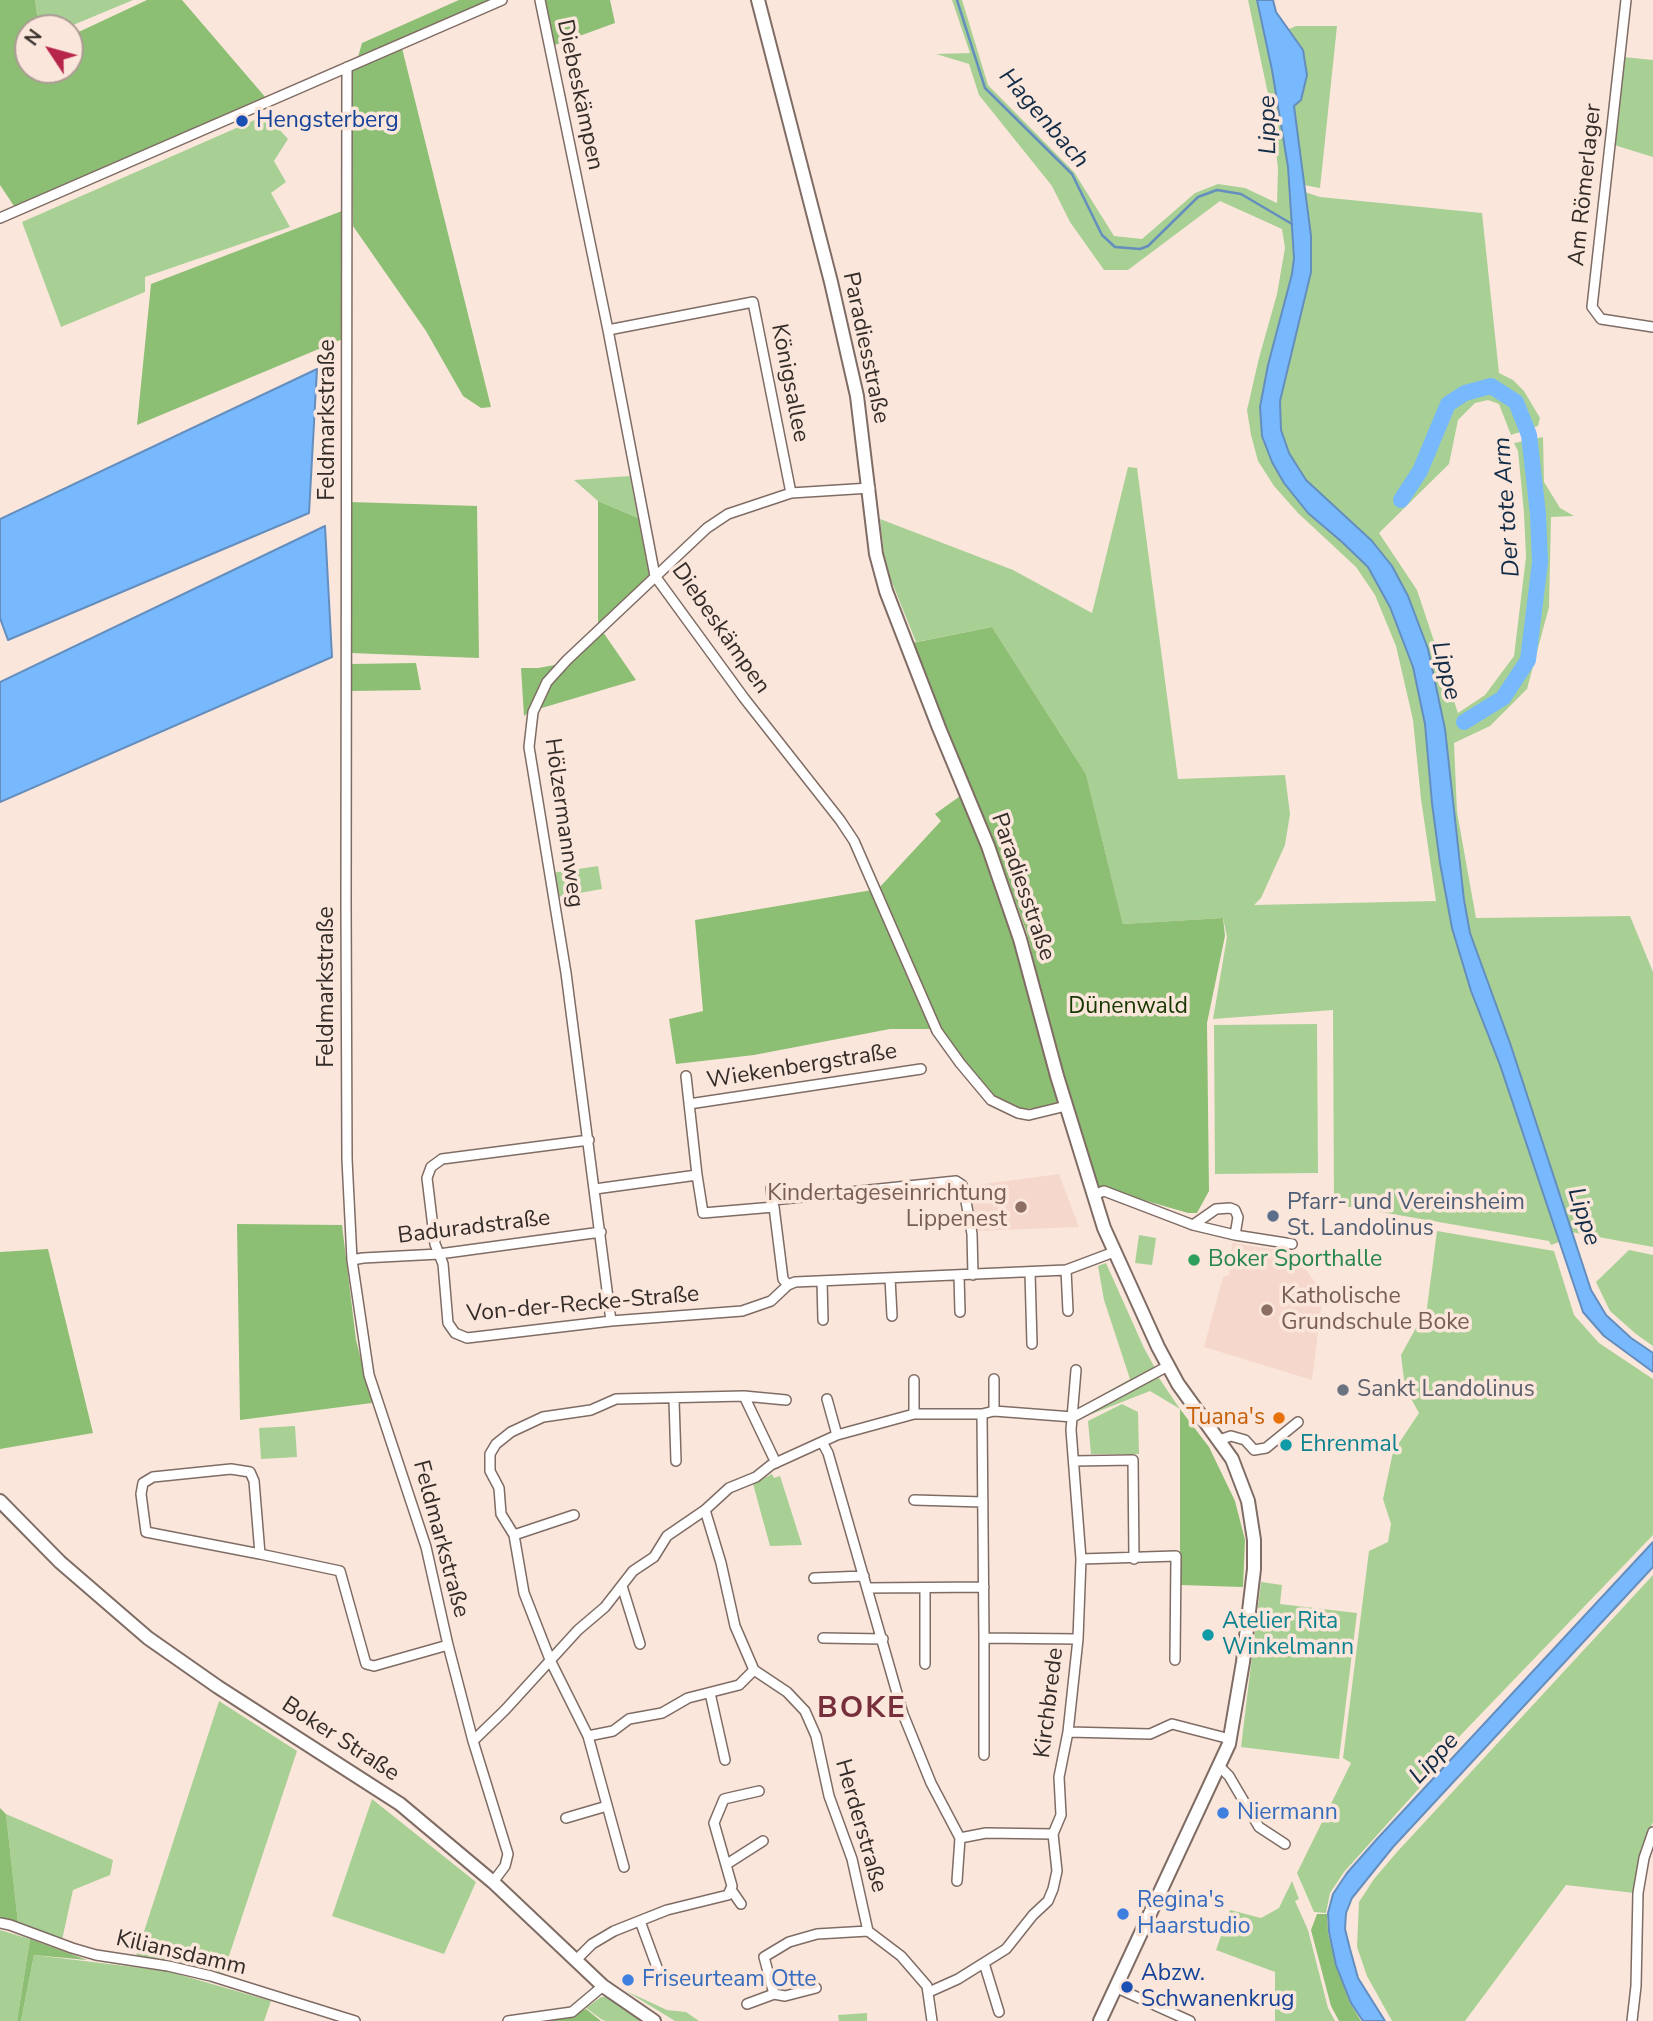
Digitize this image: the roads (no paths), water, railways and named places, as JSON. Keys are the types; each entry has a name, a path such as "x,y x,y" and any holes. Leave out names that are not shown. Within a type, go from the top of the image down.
{"main road":[{"name":"Paradiesstraße","path":"758,0 831,282 854,383 870,488 876,554 886,591 988,846 1020,939 1093,1195 1114,1252 1168,1366 1178,1384 1233,1459 1245,1490 1254,1550 1246,1641 1230,1739 1220,1767 1100,2021"},
{"name":"Boker Straße","path":"0,1501 69,1570 148,1638 199,1675 400,1804 494,1882 603,1986 654,2021"}],"street":[{"path":"0,218 502,0"},
{"name":"Diebeskämpen","path":"540,0 655,576 744,698 840,820 853,841 937,1031 960,1063 991,1100 1018,1113 1029,1115 1066,1106"},
{"name":"Am Römerlager","path":"1626,0 1592,307 1601,319 1653,327"},
{"name":"Feldmarkstraße","path":"347,66 346,903 348,1159 352,1260 369,1375 426,1547 473,1741 508,1854 505,1866 494,1882"},
{"name":"Königsallee","path":"608,330 754,302 791,493"},
{"name":"Hölzermannweg","path":"611,1321 566,973 529,747 533,712 547,682 655,576 707,528 727,514 791,493 870,488"},
{"name":"Wiekenbergstraße","path":"689,1104 921,1069"},
{"name":"Wiekenbergstraße","path":"686,1076 703,1213 773,1203"},
{"path":"439,1254 435,1244 427,1178 431,1167 442,1159 589,1140"},
{"path":"595,1189 697,1175"},
{"path":"773,1203 956,1181 962,1185 964,1191 970,1224 973,1275"},
{"path":"771,1188 783,1279 788,1285"},
{"path":"1093,1195 1104,1191 1193,1225 1292,1244"},
{"path":"1193,1225 1216,1209 1230,1208 1235,1210 1238,1217 1235,1235"},
{"name":"Baduradstraße","path":"352,1260 439,1254 601,1232"},
{"name":"Von-der-Recke-Straße","path":"439,1254 443,1264 448,1324 461,1337 467,1338 611,1321 742,1311 771,1301 788,1285 795,1283 1066,1270 1114,1252"},
{"path":"1066,1270 1068,1311"},
{"path":"1030,1272 1032,1345"},
{"path":"958,1275 960,1312"},
{"path":"890,1278 892,1316"},
{"path":"822,1281 822,1320"},
{"path":"473,1741 551,1662 578,1630 605,1607 633,1571 654,1557 667,1536 705,1510 729,1488 756,1477 776,1463 836,1435 914,1414 982,1414 994,1411 1073,1417 1168,1366"},
{"name":"Kirchbrede","path":"929,1992 958,1979 1006,1949 1048,1901 1057,1871 1053,1834 1061,1815 1059,1777 1068,1732 1081,1559 1072,1430 1076,1370"},
{"path":"994,1379 994,1411"},
{"path":"914,1380 914,1414"},
{"path":"744,1396 776,1463"},
{"path":"624,1867 588,1737 551,1662 524,1593 514,1535 501,1514 499,1488 490,1471 490,1454 496,1444 511,1432 543,1417 591,1410 616,1399 674,1400 744,1396 786,1400"},
{"path":"827,1399 836,1435"},
{"path":"674,1400 676,1461"},
{"path":"982,1414 984,1755"},
{"path":"1219,1440 1231,1436 1245,1440 1254,1450 1266,1448 1298,1422"},
{"path":"822,1442 828,1453 909,1734 960,1838 957,1881"},
{"path":"1074,1461 1133,1460 1134,1559"},
{"path":"260,1554 254,1481 250,1472 240,1469 218,1470 153,1477 143,1483 141,1494 146,1532 340,1571 366,1664 374,1667 448,1645"},
{"path":"914,1500 983,1502"},
{"path":"588,1737 613,1731 629,1719 662,1713 688,1698 739,1685 754,1670 735,1626 721,1563 705,1510"},
{"path":"514,1535 574,1515"},
{"path":"1081,1559 1176,1556 1175,1660"},
{"path":"814,1578 864,1576"},
{"path":"622,1586 640,1644"},
{"path":"867,1588 984,1587"},
{"path":"925,1588 925,1664"},
{"path":"822,1638 883,1639"},
{"path":"984,1638 1077,1639"},
{"name":"Herderstraße","path":"754,1670 787,1692 805,1712 816,1736 829,1796 852,1858 868,1931"},
{"path":"710,1693 724,1760"},
{"path":"1068,1732 1150,1734 1172,1724 1230,1739"},
{"path":"1220,1767 1229,1776 1259,1827 1285,1844"},
{"path":"741,1904 732,1891 715,1823 724,1799 759,1791"},
{"path":"566,1818 607,1805"},
{"path":"1632,2021 1636,1986 1638,1893 1644,1858 1653,1832"},
{"path":"960,1838 986,1833 1053,1834"},
{"path":"727,1864 763,1841"},
{"path":"575,1961 598,1938 667,1910 728,1895 732,1891"},
{"path":"640,1921 662,1981"},
{"name":"Kiliansdamm","path":"0,1923 96,1955 168,1966 211,1976 355,2021"},
{"path":"774,1994 764,1957 789,1942 817,1934 868,1931 901,1956 927,1986 932,2021"},
{"path":"984,1963 999,2012"},
{"path":"510,2021 572,2012 603,1986"},
{"path":"747,2004 774,1994 785,1996 816,1988"},
{"path":"1117,1988 1190,2021"}],"water":[{"path":"1257,0 1273,0 1276,12 1303,50 1307,75 1301,100 1294,106 1311,236 1311,272 1280,401 1281,430 1289,453 1306,480 1372,541 1392,566 1408,596 1428,649 1445,729 1470,933 1510,1043 1591,1290 1606,1315 1631,1338 1653,1353 1653,1372 1604,1336 1583,1312 1500,1065 1471,991 1452,928 1440,863 1425,724 1413,667 1390,607 1368,567 1308,513 1284,483 1262,436 1260,407 1294,258 1288,167"},
{"path":"317,369 309,513 8,640 0,618 0,519"},
{"path":"325,526 332,657 0,802 0,682"},
{"path":"1653,1542 1653,1567 1393,1847 1352,1898 1346,1913 1345,1929 1350,1949 1358,1978 1385,2021 1363,2021 1351,2003 1336,1965 1328,1913 1333,1894 1347,1873 1377,1839"}],"waterway":[{"name":"Hagenbach","path":"957,0 985,88 1072,174 1102,235 1115,247 1140,249 1148,246 1198,197 1217,190 1241,194 1292,224"},
{"name":"Der tote Arm","path":"1401,500 1420,471 1448,404 1465,393 1491,386 1516,402 1529,435 1538,514 1540,562 1528,660 1503,698 1464,722"}],"place":[{"name":"Hengsterberg","path":"242,121"},
{"name":"Kindertageseinrichtung Lippenest","path":"1021,1207"},
{"name":"Pfarr- und Vereinsheim St. Landolinus","path":"1273,1216"},
{"name":"Boker Sporthalle","path":"1194,1260"},
{"name":"Katholische Grundschule Boke","path":"1267,1310"},
{"name":"Sankt Landolinus","path":"1343,1390"},
{"name":"Tuana's","path":"1279,1418"},
{"name":"Ehrenmal","path":"1286,1445"},
{"name":"Atelier Rita Winkelmann","path":"1208,1635"},
{"name":"Niermann","path":"1223,1813"},
{"name":"Regina's Haarstudio","path":"1123,1914"},
{"name":"Friseurteam Otte","path":"628,1980"},
{"name":"Abzw. Schwanenkrug","path":"1127,1987"}],"district":[{"name":"BOKE","path":"862,1710"}],"water label":[{"name":"Lippe","path":"1269,125"},
{"name":"Lippe","path":"1445,671"},
{"name":"Lippe","path":"1583,1217"},
{"name":"Lippe","path":"1435,1759"}],"park label":[{"name":"Dünenwald","path":"1128,1007"}]}
